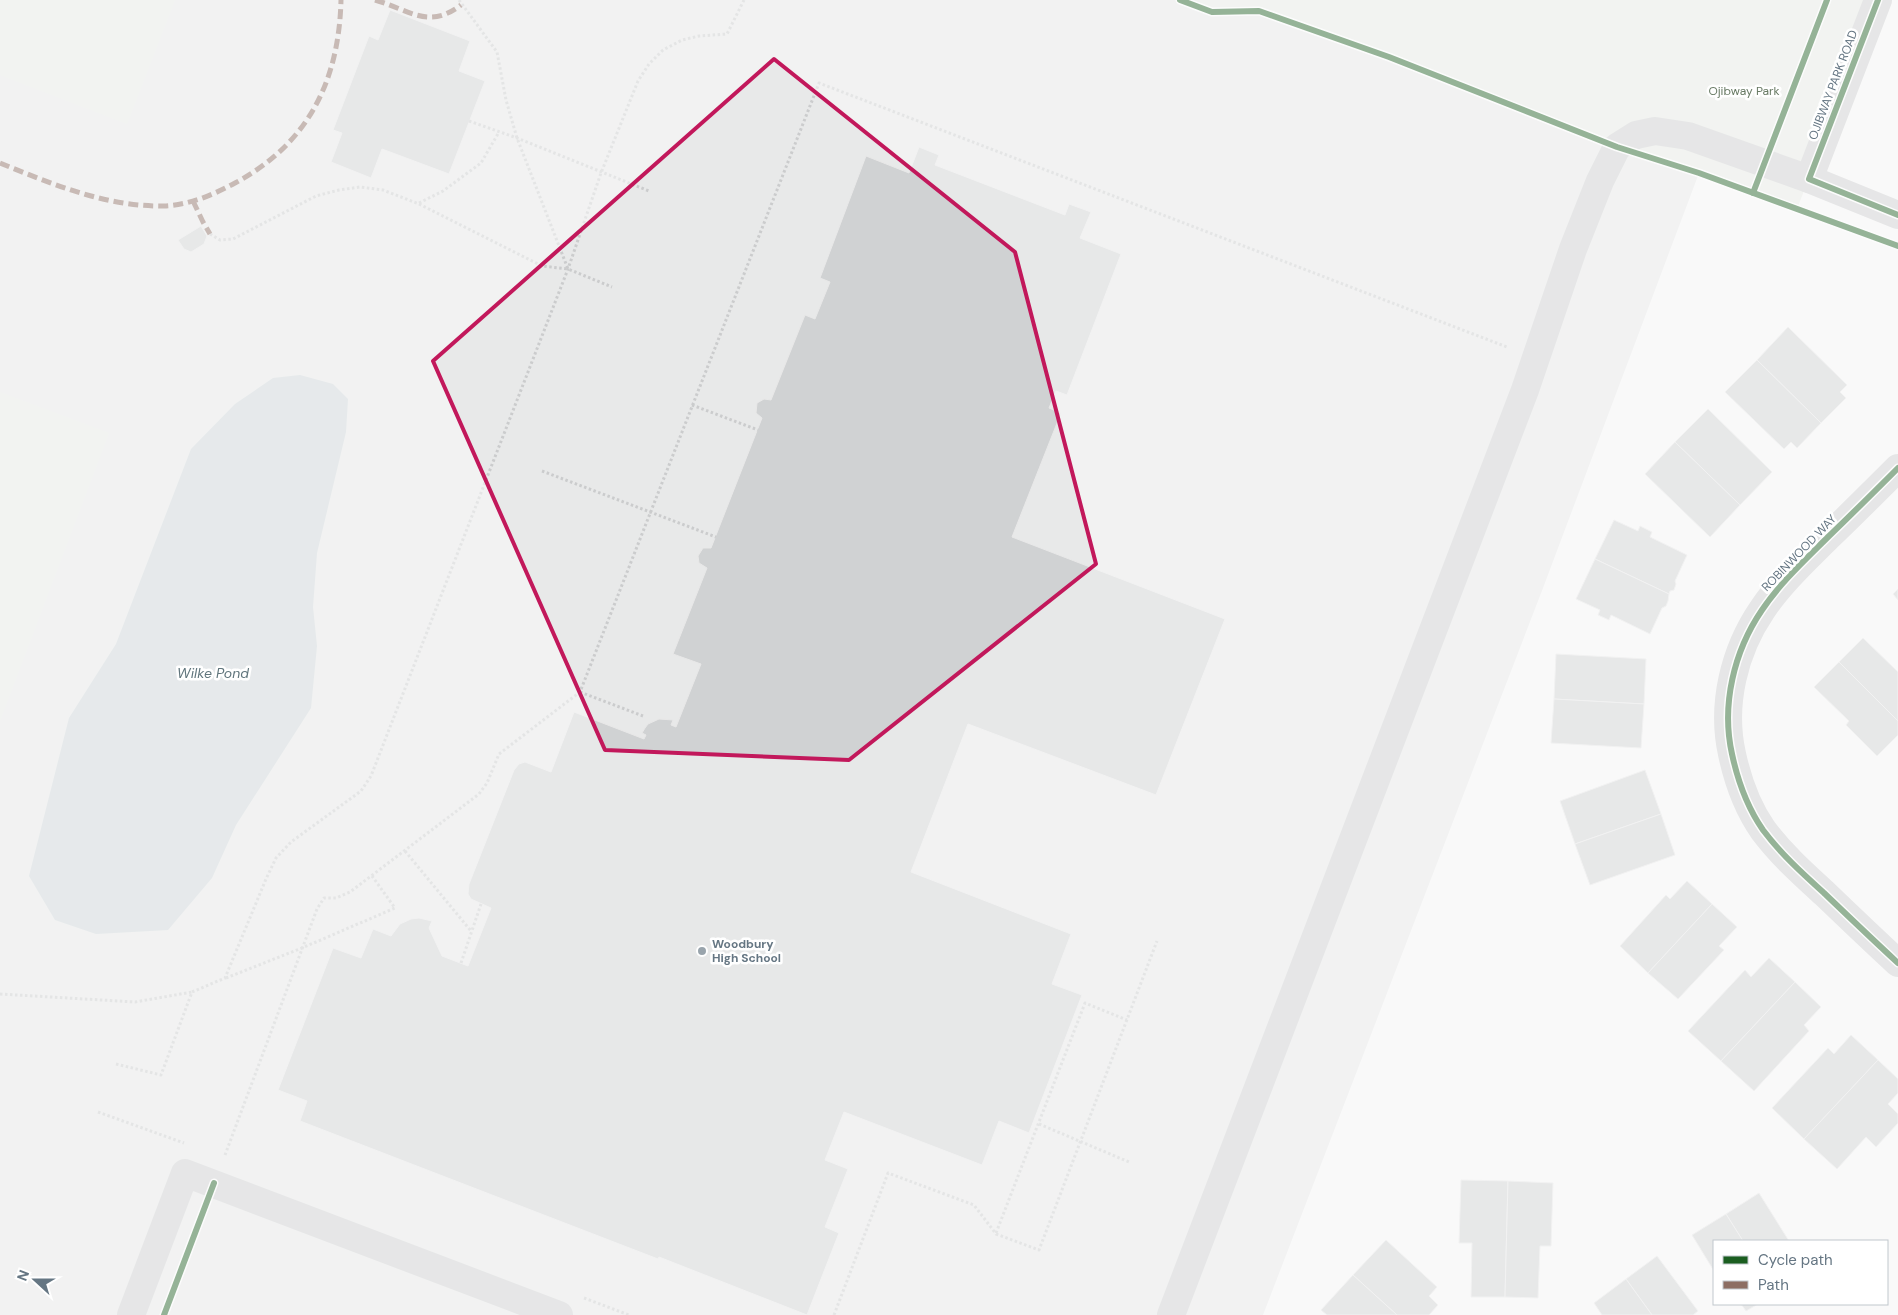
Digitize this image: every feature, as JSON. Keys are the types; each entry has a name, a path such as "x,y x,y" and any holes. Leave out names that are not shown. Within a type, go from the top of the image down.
{"street":[{"name":"OJIBWAY PARK ROAD","path":"1809,179 1878,0"},
{"path":"1171,1315 1525,390 1573,249 1600,181 1618,147 1636,135 1655,131 1688,136 1809,179 1898,214"},
{"name":"ROBINWOOD WAY","path":"1898,468 1780,586 1762,608 1743,644 1736,664 1731,682 1728,724 1730,748 1742,791 1748,806 1764,830 1794,866 1898,963"},
{"path":"131,1315 186,1173 560,1315"}],"path":[{"path":"459,0 498,52 506,100 517,138 568,269"},
{"path":"226,978 276,858 291,842 361,791 371,776 568,269 601,173 638,81 649,64 663,50 682,40 699,36 727,34 744,0"},
{"path":"214,1184 302,948 317,910 324,898 336,898 350,892 479,794 487,783 499,754 580,692 818,83 1536,358"},
{"path":"469,121 517,138 649,191"},
{"path":"419,204 450,187 482,164 499,132"},
{"path":"210,234 220,240 233,239 316,196 360,187 383,190 419,204 542,266 568,269 612,286"},
{"path":"692,405 758,430"},
{"path":"542,471 716,537"},
{"path":"580,692 643,716"},
{"path":"405,851 471,930"},
{"path":"0,994 135,1002 192,992 395,908 372,876"},
{"path":"461,963 481,904"},
{"path":"834,1315 888,1173 974,1205 996,1234 1039,1250 1157,941"},
{"path":"116,1064 160,1076 192,992"},
{"path":"996,1234 1085,1004 1127,1020"},
{"path":"1039,1124 1129,1162"}],"highlighted area":[{"path":"774,59 1015,252 1096,564 849,760 605,750 433,361"}],"shaded area":[{"name":"Woodbury High School","path":"0,0 1180,0 1212,12 1259,11 1617,147 1699,173 1543,588 1263,1315 0,1315"}],"green space":[{"path":"0,0 175,0 127,124 0,75"},
{"name":"Ojibway Park","path":"1180,0 1878,0 1797,209 1699,173 1617,147 1259,11 1212,12"},
{"path":"0,392 109,433 0,721"}],"water":[{"name":"Wilke Pond","path":"300,375 333,384 348,399 346,432 317,553 313,607 317,646 311,708 236,825 212,878 168,930 96,934 55,920 29,876 69,718 116,644 191,449 235,404 273,378"}],"building":[{"path":"390,10 470,41 459,71 485,81 449,174 382,149 371,178 331,162 342,133 333,130 369,36 378,40"},
{"name":"Woodbury High School","path":"919,147 939,155 935,165 1065,215 1069,204 1091,212 1080,238 1121,254 1067,395 1056,391 1049,408 1061,413 1012,537 1225,619 1156,795 968,724 911,872 1071,934 1052,984 1082,995 1029,1133 999,1121 982,1165 844,1112 825,1160 848,1169 825,1227 839,1233 807,1315 300,1121 307,1101 278,1090 333,948 361,958 373,929 391,936 400,924 419,918 432,921 429,928 442,956 468,966 491,908 471,899 468,894 469,884 514,770 519,764 525,762 551,772 574,712 644,739 646,735 642,733 648,724 659,719 673,720 671,725 676,727 701,664 673,654 707,568 699,563 698,556 703,548 711,548 762,418 756,413 757,403 764,399 771,400 805,315 815,319 830,282 820,278 866,156 909,173"},
{"path":"201,226 207,236 204,244 191,252 184,249 178,240"},
{"path":"1788,327 1847,385 1840,392 1846,398 1821,423 1757,360"},
{"path":"1757,360 1821,423 1797,448 1791,442 1784,449 1725,392"},
{"path":"1708,409 1772,472 1740,505 1675,442"},
{"path":"1675,442 1740,505 1710,537 1645,474"},
{"path":"1614,520 1638,531 1640,526 1652,532 1650,537 1687,555 1675,581 1674,590 1670,591 1669,594 1595,559"},
{"path":"1595,559 1669,594 1666,606 1662,608 1650,634 1611,615 1609,620 1598,615 1600,610 1576,599"},
{"path":"1898,589 1898,600 1893,594"},
{"path":"1863,638 1898,672 1898,721 1839,662"},
{"path":"1556,654 1646,659 1644,704 1554,699"},
{"path":"1839,662 1898,721 1898,735 1877,756 1846,725 1849,721 1814,687"},
{"path":"1554,699 1644,704 1641,748 1551,743"},
{"path":"1645,770 1661,814 1575,844 1560,801"},
{"path":"1661,814 1675,855 1590,885 1575,844"},
{"path":"1687,881 1712,904 1648,973 1620,946 1666,895 1670,899"},
{"path":"1712,904 1737,927 1719,946 1724,950 1678,999 1648,973"},
{"path":"1769,958 1795,982 1721,1061 1688,1031 1745,970 1751,977"},
{"path":"1795,982 1821,1007 1804,1025 1809,1031 1754,1091 1721,1061"},
{"path":"1851,1035 1878,1060 1804,1139 1772,1108 1828,1048 1834,1054"},
{"path":"1878,1060 1898,1079 1898,1093 1888,1104 1898,1114 1898,1123 1876,1147 1866,1137 1837,1169 1804,1139"},
{"path":"1461,1180 1508,1181 1505,1297 1471,1297 1472,1243 1459,1243"},
{"path":"1508,1181 1553,1183 1551,1246 1540,1246 1538,1298 1505,1297"},
{"path":"1759,1193 1788,1240 1742,1240 1726,1214"},
{"path":"1726,1214 1742,1240 1713,1240 1713,1269 1692,1235"},
{"path":"1386,1240 1437,1287 1429,1296 1438,1305 1429,1315 1397,1315 1353,1275"},
{"path":"1657,1256 1698,1311 1693,1315 1652,1315 1626,1279"},
{"path":"1353,1275 1397,1315 1327,1315 1321,1310"},
{"path":"1626,1279 1652,1315 1602,1315 1594,1303"},
{"path":"1742,1305 1756,1305 1746,1311"}],"marked path":[{"path":"0,163 80,193 121,203 173,205 201,199 218,192 260,167 282,149 300,129 315,107 326,83 334,57 339,30 341,0"},
{"path":"375,0 409,13 429,17 439,16 461,5"},
{"path":"193,201 210,234"}],"cycle path":[{"path":"1180,0 1212,12 1259,11 1389,57 1617,147 1699,173 1898,246"},
{"path":"1753,193 1827,0"},
{"path":"1878,0 1809,179 1898,215"},
{"path":"1898,468 1793,572 1762,610 1752,626 1737,661 1732,679 1728,717 1729,735 1737,774 1748,803 1763,830 1792,863 1898,963"},
{"path":"164,1315 214,1183"}],"place":[{"name":"Woodbury High School","path":"702,951"}]}
